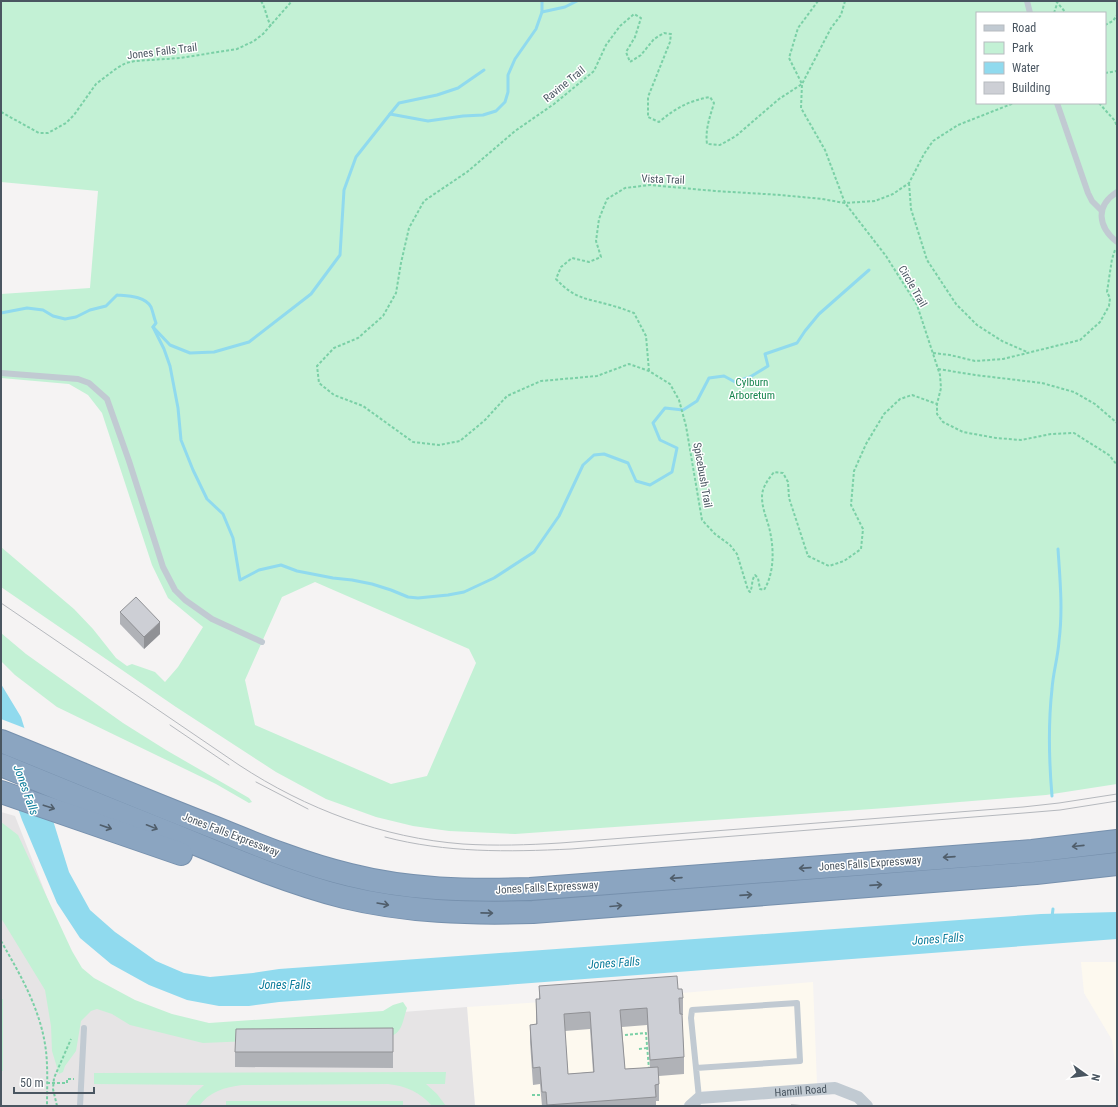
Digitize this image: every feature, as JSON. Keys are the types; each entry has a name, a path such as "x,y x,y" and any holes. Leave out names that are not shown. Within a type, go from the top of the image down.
{"highway":[{"path":"1,727 51,755"},
{"path":"1,741 51,755"},
{"name":"Jones Falls Expressway","path":"51,755 181,815 315,866 384,882 450,890 489,891 530,889 1032,851 1117,841"},
{"name":"Jones Falls Expressway","path":"1,765 281,878 345,897 413,909 448,912 533,912 1028,873 1117,864"},
{"path":"1,792 70,814 210,864 280,884 345,897"}],"street":[{"name":"Hamill Road","path":"695,1102 753,1100 835,1088 858,1097 868,1106"}],"lane":[{"path":"1027,1 1030,12"},
{"path":"1057,104 1088,193 1092,200 1102,210"},
{"path":"1117,192 1107,200 1102,210 1102,221 1106,231 1117,242"},
{"path":"1,373 78,379 89,383 107,399 129,461 163,567 175,590 184,600 207,616 262,642"},
{"path":"695,1102 696,1068 691,1018 692,1010 797,1003 800,1061 696,1068"},
{"path":"80,1106 84,1028"}],"path":[{"path":"261,1 265,7 266,16 271,26"},
{"name":"Jones Falls Trail","path":"1,112 39,133 48,133 66,123 74,116 96,84 116,68 126,63 135,61 168,59 238,49 254,41 271,26 292,1"},
{"name":"Circle Trail","path":"818,1 798,28 789,58 802,84 801,108 825,150 845,203 886,256 917,305 938,369 940,388 937,414 943,422 963,432 996,438 1021,440 1051,434 1074,433 1109,455 1117,465"},
{"path":"802,84 831,28 841,15 845,1"},
{"path":"1054,12 1057,2"},
{"path":"1057,2 1065,12"},
{"name":"Ravine Trail","path":"358,338 383,316 396,293 409,228 424,201 467,172 515,131 554,104 594,70 606,45 620,26 634,14 641,18 636,38 626,52 630,62 641,55 654,39 664,33 670,34 670,42 648,98 648,117 659,122 676,108 710,97 714,103 708,122 706,135 707,144 720,145 736,136 779,99 802,84"},
{"path":"1106,24 1113,21 1117,15"},
{"path":"1106,74 1117,71"},
{"path":"1011,104 958,125 933,141 924,154 909,183 911,210 927,260 956,304 977,325 1002,341 1028,353"},
{"path":"1100,104 1115,121 1117,126"},
{"name":"Vista Trail","path":"649,371 646,336 634,313 610,305 580,298 565,288 556,279 561,267 572,258 589,262 601,257 596,241 599,219 607,199 625,188 650,185 782,195 845,203 875,201 893,194 909,183"},
{"path":"933,353 950,355 975,361 1003,359 1080,340 1100,322 1108,306 1110,298 1107,292 1109,277 1112,259 1117,246"},
{"name":"Spicebush Trail","path":"358,338 334,348 317,366 319,382 334,395 363,406 413,442 439,445 460,441 485,420 507,396 541,381 597,376 629,364 649,371 670,384 679,400 686,426 702,520 715,534 730,545 737,554 745,583 750,592 752,587 752,579 755,575 758,578 760,589 764,590 769,578 773,560 769,528 764,511 762,496 765,484 774,472 783,473 788,482 789,498 808,556 829,566 844,561 861,549 863,528 851,505 854,471 866,444 884,414 900,399 912,395 937,404"},
{"path":"938,369 1049,384 1074,392 1095,404 1117,423"},
{"path":"1,941 25,983 38,1015 46,1051 47,1106"},
{"path":"625,1035 646,1034 649,1072"},
{"path":"57,1106 54,1078 71,1039"},
{"path":"639,1049 647,1048"},
{"path":"47,1083 67,1083 67,1079 69,1079"},
{"path":"532,1096 543,1094 544,1099"}],"shaded area":[{"path":"1,812 15,816 81,984 209,1027 467,1007 475,1106 1,1106"},
{"path":"1081,962 1117,962 1117,1079 1112,1040 1084,993"},
{"path":"813,982 817,1084 703,1091 681,1106 475,1106 467,1007 682,993"}],"green space":[{"name":"Cylburn Arboretum","path":"1,1 1117,1 1117,784 1046,795 886,808 515,834 449,831 413,826 376,817 326,799 276,772 176,707 1,587 1,547 74,609 93,629 116,658 127,666 132,664 155,672 165,682 178,667 203,627 168,598 152,565 102,413 88,395 69,384 1,378 1,294 90,288 98,191 1,182","holes":["315,582 469,649 476,663 427,776 391,784 255,725 245,680 282,597"]},
{"path":"1,633 26,654 123,723 166,750 249,798 252,802 249,803 216,784 57,707 15,675 1,661"},
{"path":"1,822 18,835 72,951 82,968 94,978 135,1000 172,1014 209,1023 383,1011 393,1005 403,1002 407,1008 398,1032 383,1039 274,1040 203,1043 130,1025 112,1014 97,1009 91,1011 81,1021 76,1051 65,1066 63,1072 59,1074 52,1051 51,1026 45,990 1,918"},
{"path":"1,999 3,999 3,1071 1,1071"},
{"path":"446,1072 445,1084 426,1084 437,1094 446,1106 432,1106 418,1093 412,1090 401,1086 388,1084 242,1085 218,1091 208,1097 199,1106 185,1106 193,1095 204,1085 94,1084 94,1073"},
{"path":"226,1101 403,1101 403,1106 226,1106"}],"water":[{"name":"Jones Falls","path":"1,684 21,717 69,872 90,910 115,932 156,961 184,973 210,977 279,969 1041,914 1117,912 1117,939 279,1002 249,1006 219,1006 187,1000 149,985 111,964 80,938 57,903 22,820 1,759"}],"pier":[{"path":"1,719 27,729 48,799 7,782 1,766"}],"building":[{"path":"136,597 160,622 144,637 120,612"},
{"path":"677,976 678,989 682,989 683,998 679,998 680,1014 682,1014 684,1057 650,1060 647,1008 620,1010 625,1069 658,1067 659,1084 655,1085 656,1097 547,1105 546,1092 542,1092 540,1067 533,1068 530,1025 537,1024 536,999 540,999 539,986","holes":["590,1012 594,1072 568,1074 564,1014"]},
{"path":"393,1028 393,1052 235,1052 236,1029"}],"waterway":[{"path":"1,313 27,308 43,310 53,316 65,319 76,317 90,310 106,306 117,295 136,297 145,301 151,307 156,323 153,327 170,345 190,353 214,352 249,342 311,294 340,255 344,190 356,157 390,114 428,121 483,115 496,111 505,102 508,92 508,75 515,59 536,29 542,12 542,1"},
{"path":"542,12 565,7 577,1"},
{"path":"390,114 399,103 437,95 458,88 484,70"},
{"path":"153,327 164,349 170,366 178,408 181,440 207,499 223,514 233,538 240,580 259,570 281,565 297,571 372,584 408,597 418,598 464,592 494,578 534,552 559,516 583,465 594,455 604,454 628,463 636,481 650,485 672,472 677,448 660,440 653,423 665,408 683,410 697,401 709,378 724,376 735,382 750,377 768,366 765,354 797,343 819,314 869,270"},
{"path":"1052,796 1049,729 1061,618 1058,549"},
{"path":"1052,917 1053,909"}],"tram line":[{"path":"1,603 239,765 265,781 318,808 346,819 375,828 433,841 487,845 560,843 1023,807 1117,794"},
{"path":"170,725 229,765"},
{"path":"256,782 308,809"},
{"path":"385,837 454,849 501,851 571,849 1060,810 1117,801"}]}
